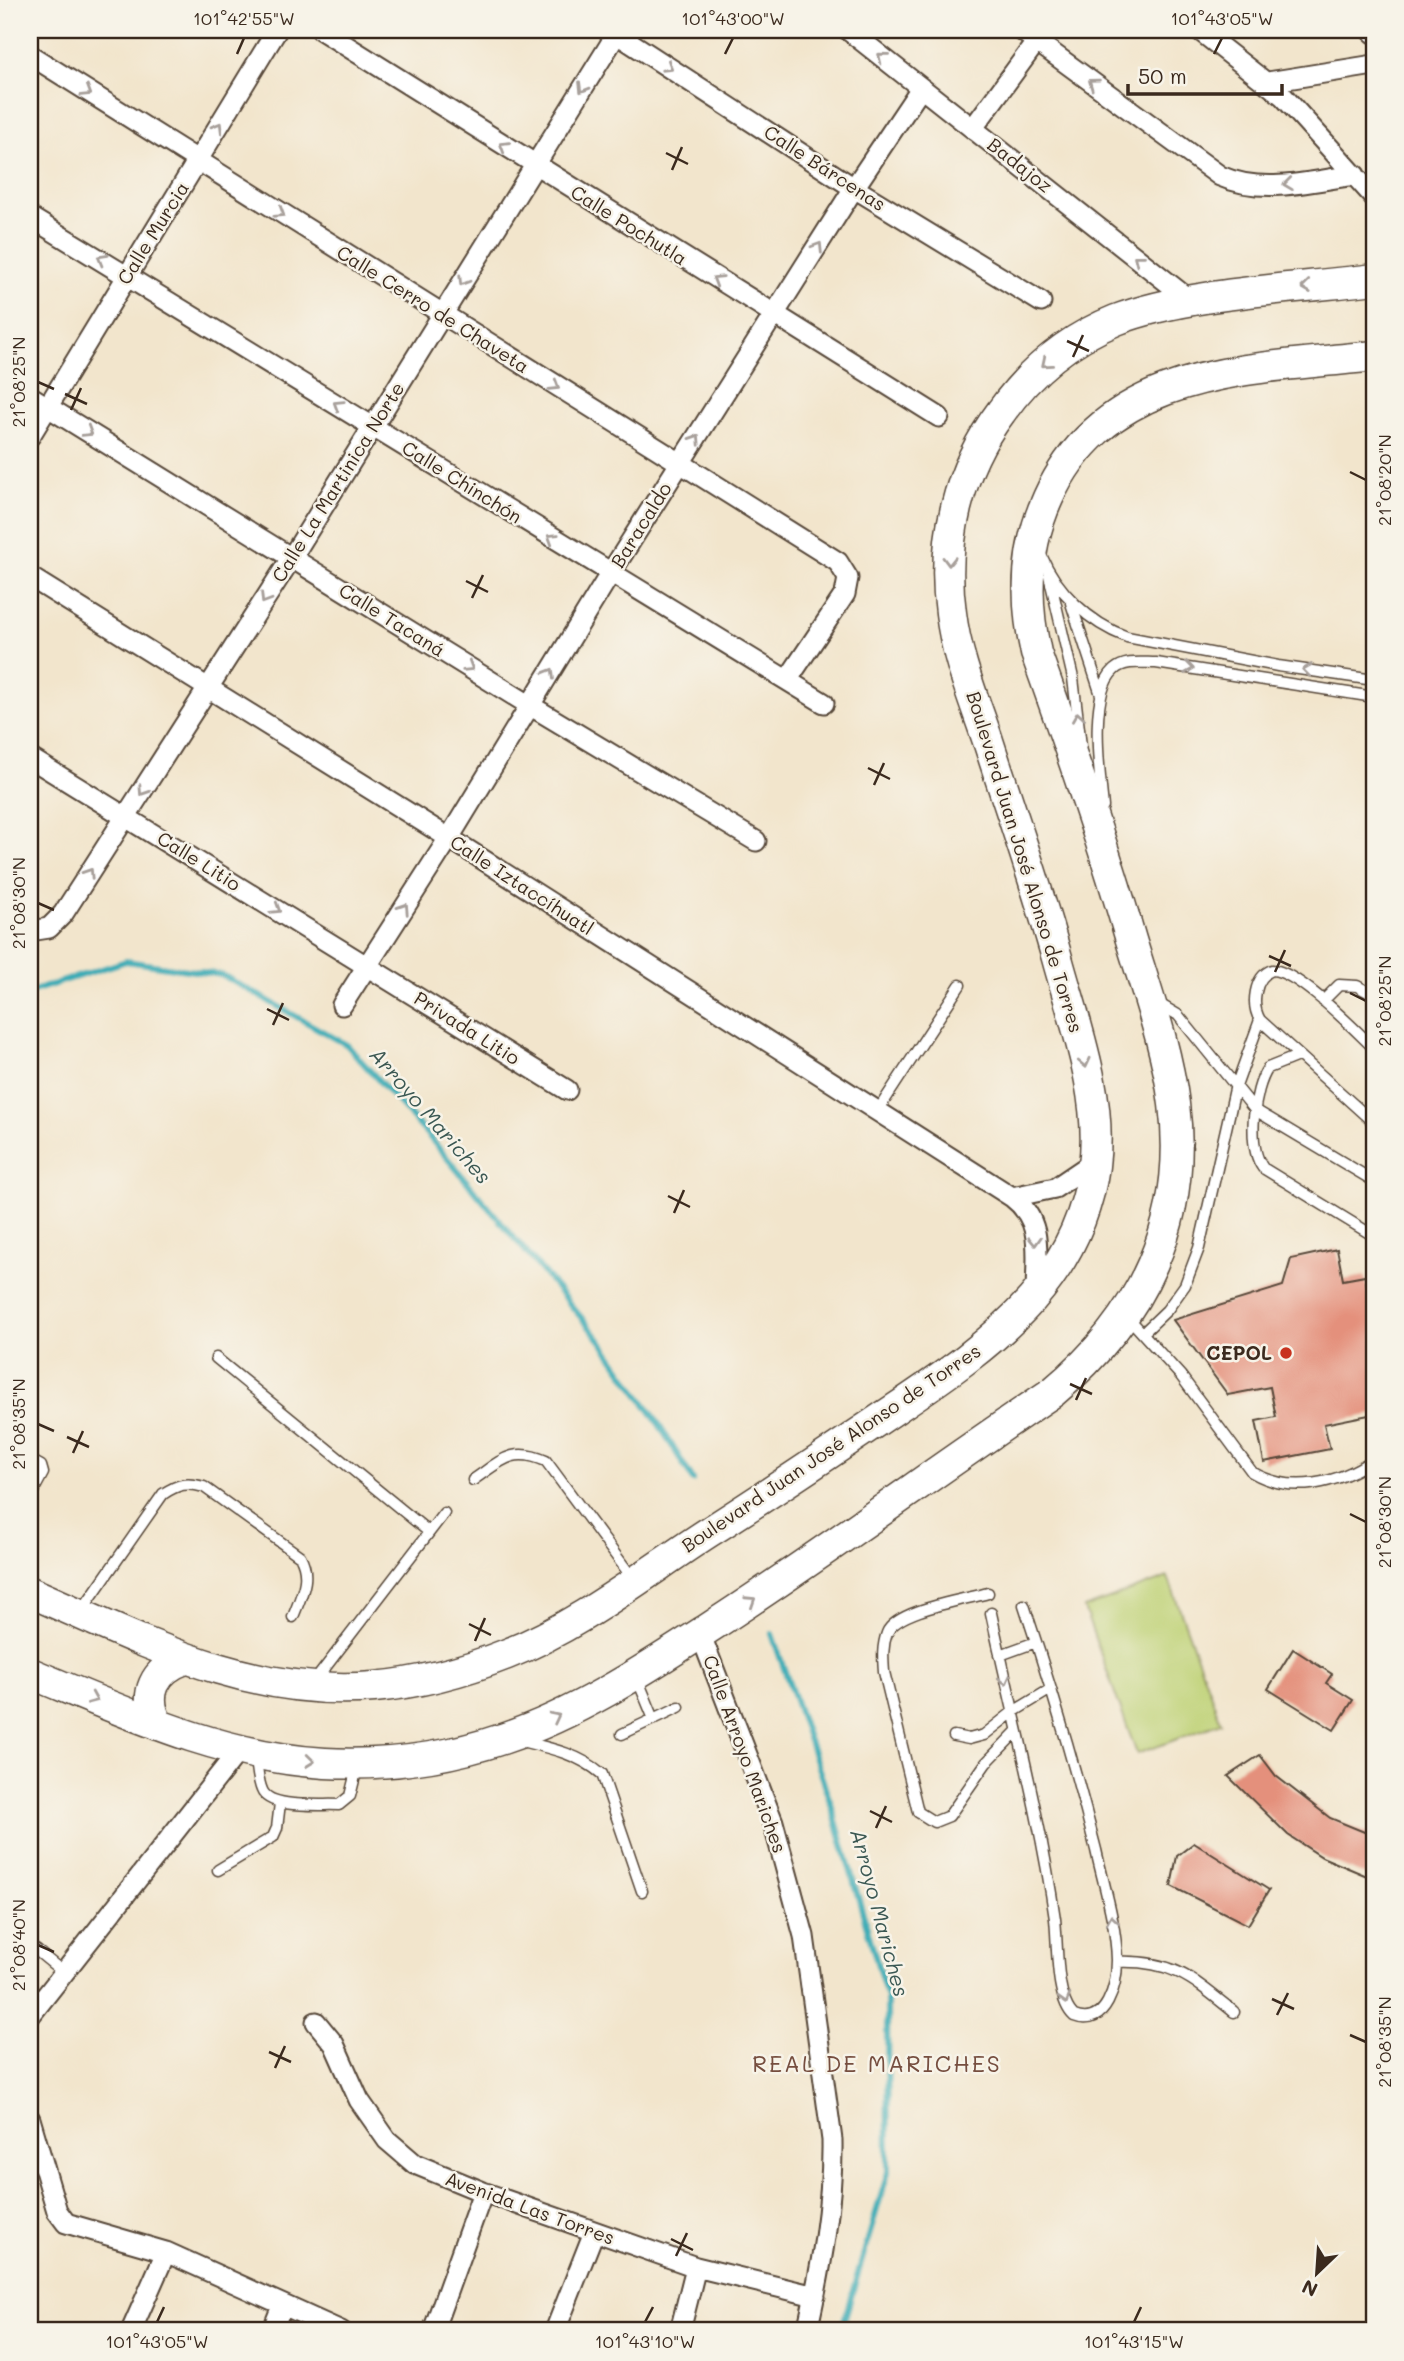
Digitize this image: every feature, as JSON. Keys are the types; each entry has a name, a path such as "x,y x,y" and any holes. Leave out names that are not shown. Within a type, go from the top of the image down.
{"main road":[{"name":"Boulevard Juan José Alonso de Torres","path":"30,1592 185,1659 244,1677 310,1688 380,1687 461,1670 510,1653 566,1625 972,1357 1036,1294 1060,1263 1080,1223 1095,1161 1092,1093 1077,1028 1052,940 956,638 951,612 950,535 965,478 990,426 1023,383 1067,346 1093,330 1147,310 1191,301 1374,279"},
{"path":"30,1673 158,1725 247,1752 324,1763 434,1757 507,1738 550,1720 635,1675 795,1572 1053,1392 1135,1324 1174,1191 1176,1161 1172,1093 1148,997 1106,851 1036,653 1030,628 1028,584 1034,538 1044,506 1063,468 1092,431 1113,414 1148,396 1191,381 1257,369 1374,356"},
{"path":"158,1725 149,1705 154,1681 171,1664 185,1659"}],"street":[{"name":"Calle Murcia","path":"30,436 277,30"},
{"name":"Calle Pochutla","path":"321,30 775,317 939,417"},
{"name":"Badajoz","path":"848,30 1191,301"},
{"path":"1199,30 1268,82 1374,197"},
{"name":"Calle La Martinica Norte","path":"39,929 63,914 209,690 535,166 615,31"},
{"name":"Calle Bárcenas","path":"615,31 854,188 1041,302"},
{"path":"973,128 1034,34 1220,176 1235,183 1264,187 1355,175"},
{"name":"Calle Cerro de Chaveta","path":"30,55 838,562 848,578 845,593 788,680"},
{"path":"1268,82 1374,65"},
{"name":"Baracaldo","path":"342,1006 449,838 679,464 775,317 854,188 921,88"},
{"name":"Calle Chinchón","path":"30,217 824,703"},
{"name":"Calle Tacaná","path":"30,396 531,706 756,841"},
{"name":"Calle Iztaccíhuatl","path":"30,577 449,838 1012,1197 1026,1208 1033,1219 1036,1294"},
{"name":"Calle Litio","path":"30,758 367,966"},
{"name":"Privada Litio","path":"367,966 567,1090"},
{"path":"1012,1197 1055,1188 1095,1161"},
{"name":"Calle Arroyo Mariches","path":"700,1633 773,1822 804,1936 832,2140 830,2201 807,2331"},
{"path":"30,2016 62,1972 247,1752"},
{"name":"Avenida Las Torres","path":"316,2022 334,2044 359,2100 400,2154 429,2171 696,2267 815,2296"},
{"path":"30,2119 57,2211 66,2223 166,2252 341,2331"},
{"path":"433,2331 483,2192"},
{"path":"555,2331 594,2232"},
{"path":"131,2331 166,2252"},
{"path":"680,2331 696,2267"},
{"path":"272,2331 282,2306"}],"lane":[{"path":"1034,538 1048,573 1073,678 1084,785"},
{"path":"1048,573 1096,622 1127,637 1278,666 1374,680"},
{"path":"1070,598 1102,695"},
{"path":"1106,851 1099,744 1102,695 1114,669 1130,663 1156,663 1374,697"},
{"path":"1374,1048 1323,1001 1283,972 1272,970 1264,974 1254,999 1260,1020 1374,1123"},
{"path":"877,1113 961,985"},
{"path":"1323,1001 1339,985 1357,986 1374,995"},
{"path":"1148,997 1178,1015 1235,1089 1255,1110 1374,1181"},
{"path":"1260,1020 1235,1089 1199,1248 1185,1285 1167,1310 1135,1324 1181,1376 1252,1472 1292,1486 1313,1484 1374,1459"},
{"path":"1298,1056 1268,1068 1259,1087 1255,1110 1256,1152 1263,1168 1374,1236"},
{"path":"216,1358 429,1532"},
{"path":"473,1480 512,1454 529,1454 546,1461 634,1580"},
{"path":"30,1460 41,1466 43,1473 30,1497"},
{"path":"80,1614 163,1494 177,1485 191,1483 204,1487 300,1556 307,1568 305,1583 293,1617"},
{"path":"310,1688 444,1513"},
{"path":"988,1594 902,1617 887,1631 883,1652 884,1672 918,1812 933,1822 949,1816 986,1763 1017,1731"},
{"path":"990,1614 1055,1919 1063,2002 1074,2016 1091,2018 1107,2006 1117,1962 1110,1910 1073,1757 1024,1605"},
{"path":"1000,1655 1037,1642"},
{"path":"635,1675 654,1718"},
{"path":"954,1736 977,1738 1051,1689"},
{"path":"622,1734 679,1707"},
{"path":"507,1738 562,1751 591,1765 602,1774 642,1891"},
{"path":"247,1752 262,1791 269,1800 280,1803 339,1805 347,1801 359,1763"},
{"path":"218,1870 273,1837 277,1828 280,1803"},
{"path":"30,1950 36,1950 62,1972"},
{"path":"1117,1962 1144,1961 1175,1968 1191,1977 1234,2012"}],"green space":[{"path":"1168,1577 1221,1723 1137,1754 1084,1608"}],"building":[{"name":"CEPOL","path":"1337,1249 1343,1280 1365,1276 1369,1297 1374,1296 1374,1414 1324,1424 1330,1449 1264,1462 1256,1421 1276,1417 1270,1387 1228,1395 1173,1320 1283,1286 1291,1259"},
{"path":"1293,1649 1332,1674 1326,1683 1353,1700 1334,1730 1268,1689"},
{"path":"1260,1755 1276,1776 1330,1818 1374,1836 1374,1879 1322,1857 1288,1835 1228,1776"},
{"path":"1194,1843 1269,1890 1248,1925 1171,1886 1177,1856"}],"waterway":[{"name":"Arroyo Mariches","path":"30,992 126,961 222,975 347,1045 426,1133 601,1341 657,1421 693,1480"},
{"name":"Arroyo Mariches","path":"772,1634 833,1810 887,1997 888,2172 841,2331"}],"place":[{"name":"CEPOL","path":"1286,1353"}],"district":[{"name":"REAL DE MARICHES","path":"877,2064"}]}
